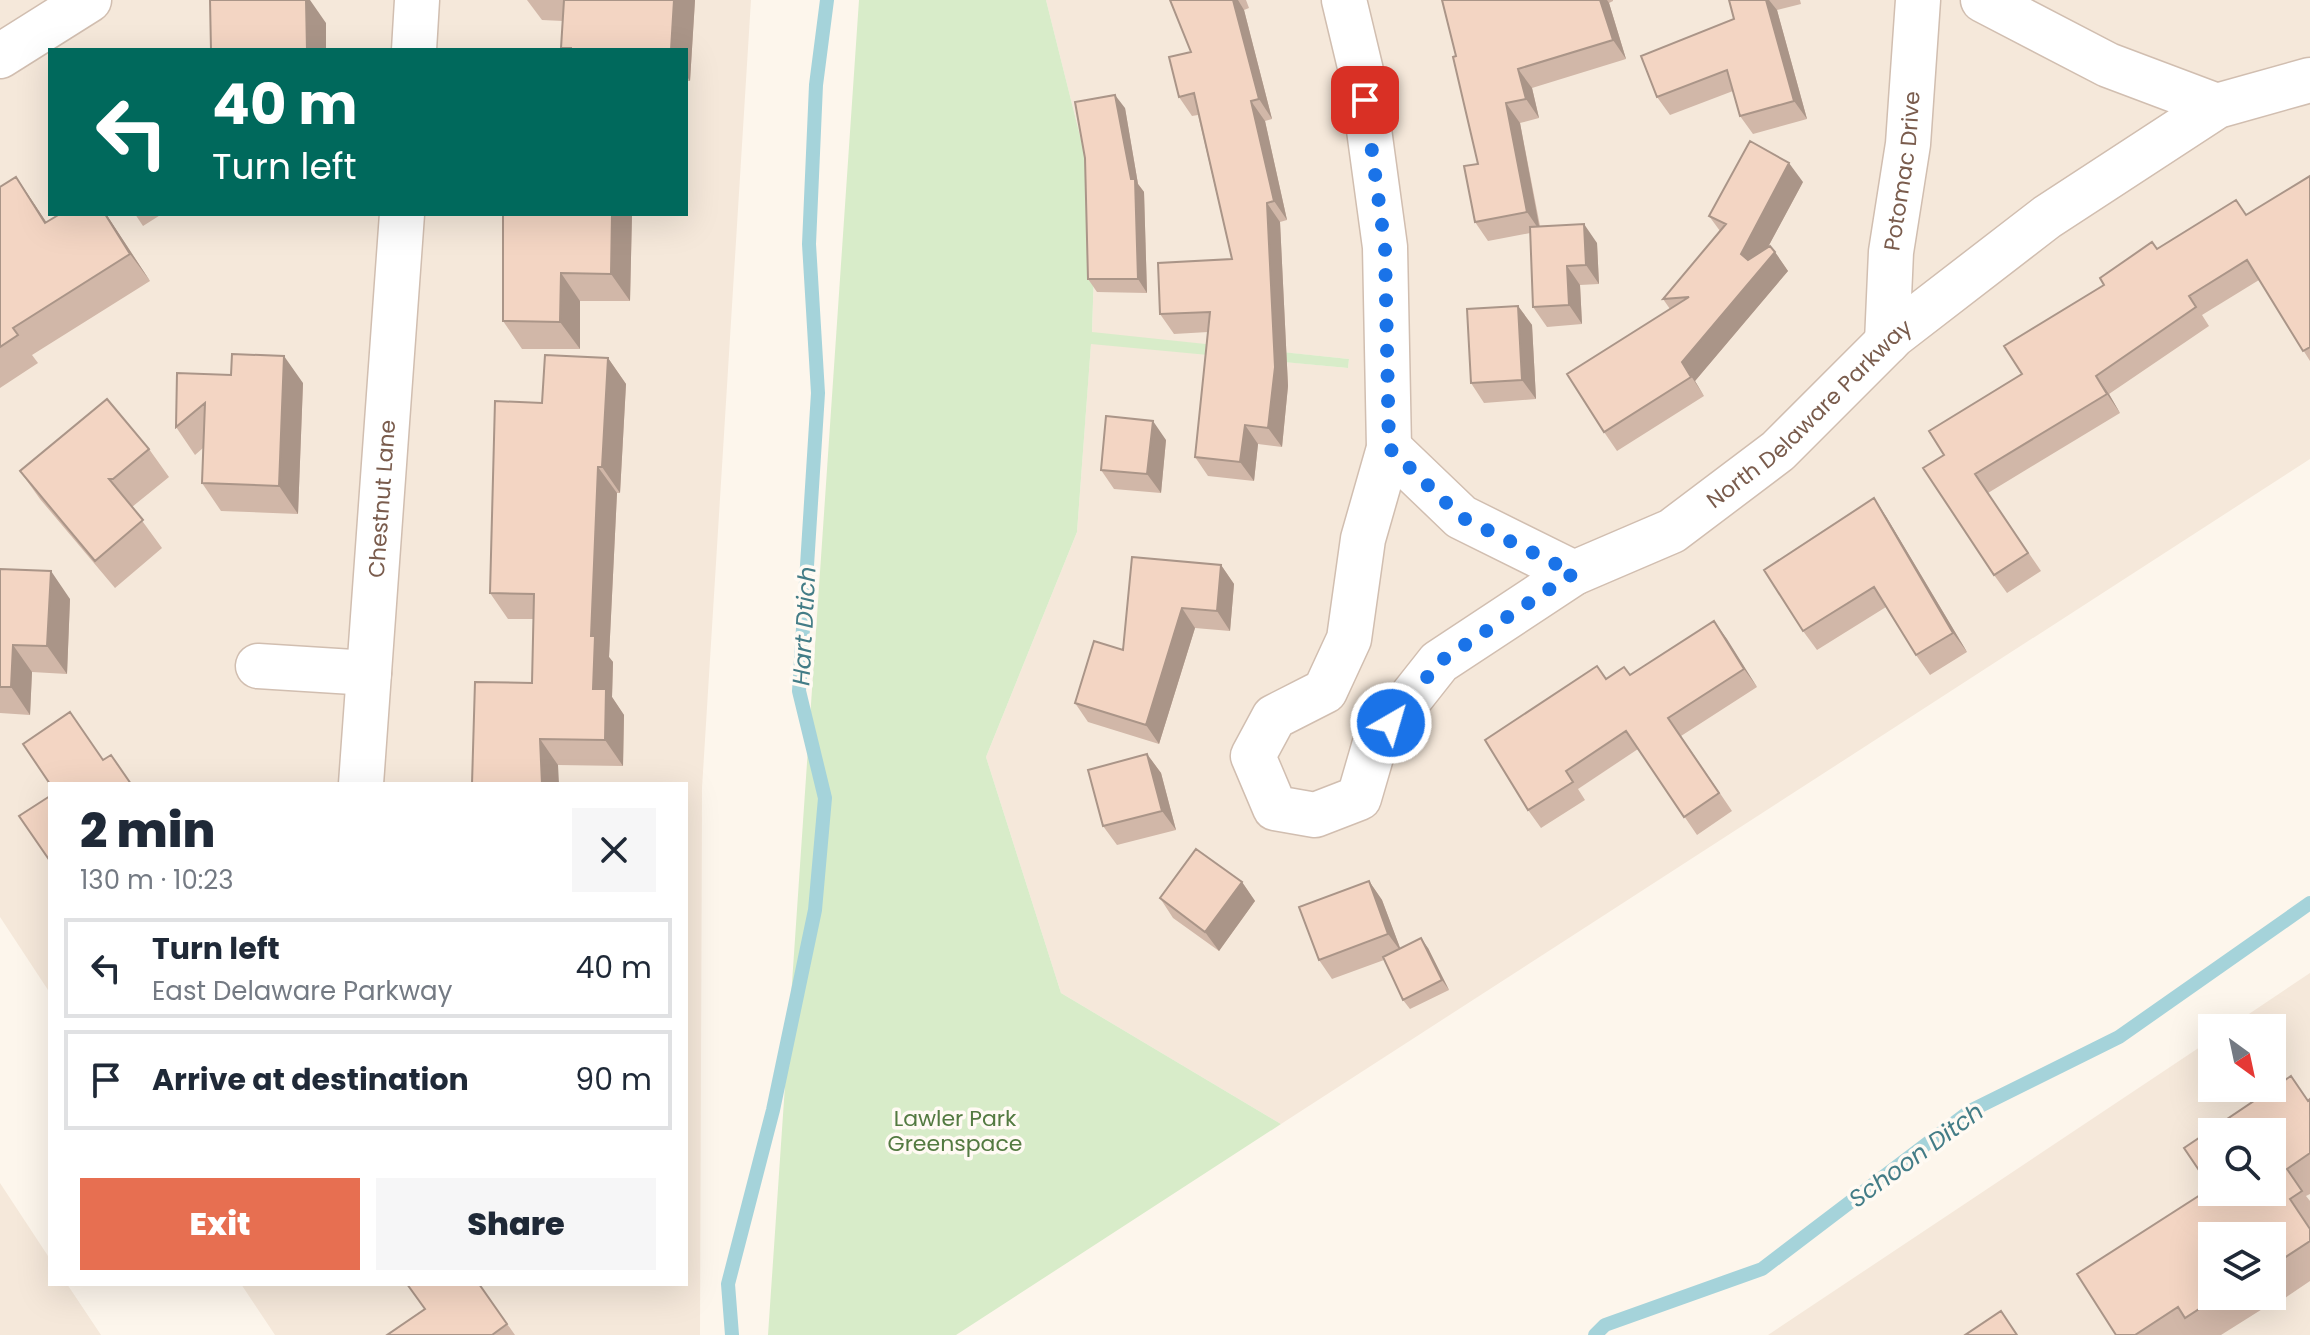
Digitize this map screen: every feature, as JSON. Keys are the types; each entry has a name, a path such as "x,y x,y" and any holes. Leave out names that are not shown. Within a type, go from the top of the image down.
{"street":[{"path":"0,56 89,0"},
{"path":"414,48 417,0"},
{"path":"1344,0 1361,71 1385,247 1389,448 1461,517 1574,573"},
{"name":"Potomac Drive","path":"1887,342 1891,252 1908,144 1918,0"},
{"path":"1983,0 2108,65 2217,106"},
{"name":"North Delaware Parkway","path":"1389,448 1363,539 1349,639 1325,691 1274,717 1253,756 1275,808 1315,815 1359,798 1375,743 1439,662 1574,573 1672,531 1778,451 1887,342 2047,217 2217,106 2310,80"},
{"name":"Chestnut Lane","path":"361,782 402,216"},
{"path":"258,666 369,673"}],"shaded area":[{"path":"0,0 751,0 702,788 700,1335 275,1335 242,1286 688,1286 688,782 48,782 48,990 0,917"},
{"path":"1046,0 2310,0 2310,459 1281,1124 1061,993 986,757 1077,532 1091,343 1348,368 1349,359 1092,333 1095,241 1088,168"},
{"path":"2310,973 2310,1335 1768,1335 2198,1048 2198,1102 2286,1102 2286,1014 2249,1014"},
{"path":"0,1183 48,1256 48,1286 68,1286 101,1335 0,1335"}],"green space":[{"name":"Lawler Park Greenspace","path":"859,0 1046,0 1088,168 1095,241 1092,332 1349,359 1348,368 1091,344 1077,532 986,757 1061,993 1281,1124 956,1335 768,1335"}],"building":[{"path":"210,0 306,0 307,48 211,48"},
{"path":"564,0 674,0 671,48 561,48"},
{"path":"1170,0 1233,0 1259,99 1251,101 1274,201 1267,203 1275,367 1268,428 1245,425 1240,462 1195,457 1210,312 1160,314 1158,263 1232,259 1194,93 1179,97 1169,57 1191,52"},
{"path":"1442,0 1600,0 1613,40 1518,69 1526,99 1506,103 1527,212 1475,222 1464,166 1478,164"},
{"path":"1729,0 1766,0 1794,101 1740,116 1727,70 1657,97 1641,56 1734,19"},
{"path":"1115,95 1131,179 1135,179 1138,279 1088,279 1085,158 1075,102"},
{"path":"1750,141 1789,163 1741,254 1748,260 1770,246 1775,252 1682,362 1691,377 1604,432 1567,374 1689,297 1663,299 1726,224 1709,216"},
{"path":"2310,176 2310,347 2303,351 2247,260 2189,296 2196,307 2096,376 2107,394 1975,474 2028,553 1994,575 1923,468 1944,455 1929,431 2022,374 2004,346 2104,285 2100,278 2152,242 2157,249 2236,200 2246,215"},
{"path":"16,177 45,223 57,216 106,216 130,254 13,328 18,335 0,347 0,187"},
{"path":"503,216 612,216 611,274 561,273 560,322 503,321"},
{"path":"1584,224 1586,265 1567,266 1569,305 1533,307 1530,227"},
{"path":"1518,306 1522,380 1471,383 1467,309"},
{"path":"232,354 284,356 279,486 202,483 205,403 176,427 177,373 231,375"},
{"path":"545,355 608,358 602,467 598,467 591,636 595,636 593,689 606,689 605,740 540,739 542,782 472,782 475,682 532,683 534,594 490,593 495,401 542,403"},
{"path":"107,399 149,449 109,479 143,520 95,561 20,471"},
{"path":"1106,416 1153,421 1147,474 1101,470"},
{"path":"1874,498 1953,633 1916,655 1874,587 1803,631 1764,570"},
{"path":"1132,557 1221,565 1217,611 1182,608 1146,725 1075,703 1094,641 1123,650"},
{"path":"0,569 51,571 47,646 13,645 11,687 0,687"},
{"path":"1714,621 1744,669 1668,718 1719,793 1684,817 1626,731 1566,771 1573,782 1528,810 1485,740 1597,666 1606,679 1624,667 1630,675"},
{"path":"70,712 103,760 111,755 130,782 49,782 23,744"},
{"path":"1147,754 1162,811 1103,826 1088,770"},
{"path":"48,797 48,858 19,816"},
{"path":"1196,849 1242,882 1205,932 1160,898"},
{"path":"1369,881 1388,934 1319,960 1299,907"},
{"path":"1421,938 1442,980 1403,1000 1383,957"},
{"path":"2291,1076 2308,1101 2310,1099 2310,1153 2287,1169 2302,1191 2290,1199 2310,1229 2310,1241 2286,1257 2286,1222 2198,1222 2198,1310 2185,1318 2178,1307 2135,1335 2116,1335 2077,1274 2198,1196 2198,1206 2286,1206 2286,1118 2229,1118 2252,1102 2286,1102 2286,1079"},
{"path":"2198,1139 2198,1169 2184,1148"},
{"path":"408,1286 480,1286 507,1324 492,1335 387,1335 425,1309"},
{"path":"2001,1311 2017,1335 1965,1335"}],"waterway":[{"name":"Hart Dtich","path":"732,1335 728,1284 773,1110 815,910 825,798 799,691 818,393 809,244 816,85 827,0"},
{"name":"Schoon Ditch","path":"1595,1335 1605,1325 1762,1269 1970,1111 2119,1037 2310,903"}],"route":[{"path":"1365,100 1385,247 1389,448 1461,517 1574,573 1439,662 1391,723"}]}
